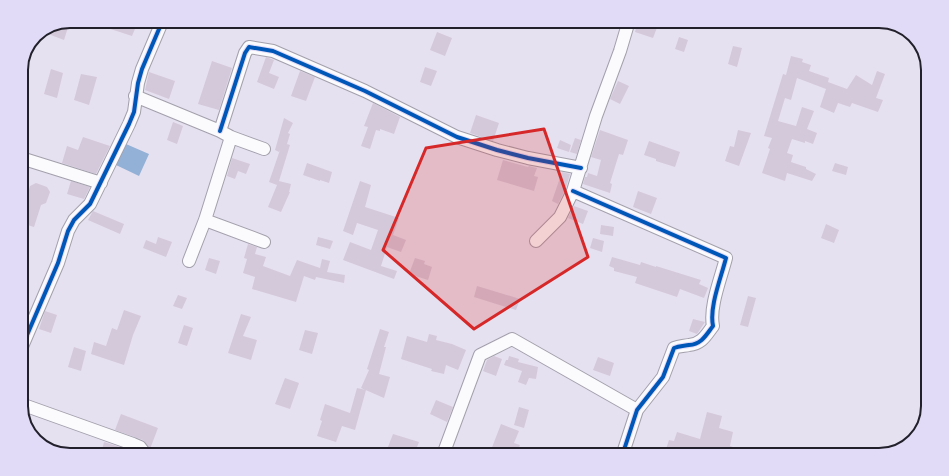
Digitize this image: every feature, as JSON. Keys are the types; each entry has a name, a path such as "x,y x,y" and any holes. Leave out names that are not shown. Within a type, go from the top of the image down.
{"street":[{"path":"28,333 58,263 68,231 74,220 90,204 134,112 135,96 142,69 159,28"},
{"path":"536,241 560,217 573,191 596,116 627,28"},
{"path":"220,131 245,53 249,47 273,51 315,69 364,91 457,137 497,150 581,168"},
{"path":"135,96 231,137 264,149"},
{"path":"189,261 205,220 231,137"},
{"path":"28,160 101,183"},
{"path":"573,191 726,258 714,301 712,320 713,326 701,342 674,348 664,377 637,410 625,448"},
{"path":"205,220 264,242"},
{"path":"445,448 480,355 512,339 637,410"},
{"path":"28,406 141,448"}],"highlighted area":[{"path":"544,129 588,257 474,329 383,250 426,148"}],"water":[{"path":"126,144 149,154 139,176 116,165"}],"building":[{"path":"68,28 64,40 49,34 56,30"},
{"path":"107,28 135,28 132,36"},
{"path":"636,28 657,28 653,38 635,32"},
{"path":"437,32 452,38 445,56 430,50"},
{"path":"679,37 688,40 684,52 675,49"},
{"path":"733,46 742,48 737,67 728,64"},
{"path":"791,56 803,59 802,62 811,65 809,71 829,78 828,82 847,89 856,75 872,85 877,71 885,74 876,98 883,100 878,112 852,103 850,107 838,103 834,113 820,107 826,89 797,78 791,100 785,98 778,121 796,126 802,107 814,111 807,129 817,133 813,144 792,139 787,153 793,155 791,162 806,167 806,169 816,174 812,181 787,173 785,181 762,173 772,138 764,136 783,74 786,75"},
{"path":"266,57 274,60 269,73 279,77 274,89 257,82"},
{"path":"212,61 232,68 219,110 198,104"},
{"path":"425,67 437,71 431,86 420,82"},
{"path":"51,69 63,73 57,98 44,94"},
{"path":"300,71 315,77 306,101 291,96"},
{"path":"149,72 175,81 169,99 145,90"},
{"path":"81,74 97,77 89,105 74,100"},
{"path":"618,81 629,86 620,104 610,99"},
{"path":"373,103 400,117 394,134 380,129 380,131 376,130 370,149 361,146 368,127 364,126"},
{"path":"476,115 499,123 493,141 470,133"},
{"path":"284,118 293,123 288,133 290,134 287,144 290,145 279,181 291,184 290,192 281,212 268,207 277,185 269,182 280,150 279,152 275,150"},
{"path":"173,122 183,126 177,144 167,140"},
{"path":"600,130 628,140 623,155 619,154 610,183 612,184 610,193 583,184 588,173 597,176 601,160 591,157"},
{"path":"738,130 751,133 739,166 725,161 730,146 734,147"},
{"path":"83,137 110,146 96,174 62,163 67,146 78,150"},
{"path":"575,138 581,140 577,154 570,152"},
{"path":"560,140 571,145 569,152 557,148"},
{"path":"649,141 680,152 675,167 656,161 656,159 644,155"},
{"path":"232,158 250,164 246,174 238,171 235,179 227,176"},
{"path":"503,160 537,168 534,176 538,177 534,191 497,180"},
{"path":"307,163 332,172 329,183 303,175"},
{"path":"835,163 848,167 846,175 832,171"},
{"path":"562,172 570,174 566,188 558,204 552,201"},
{"path":"71,181 90,187 84,199 67,194"},
{"path":"360,181 371,185 365,207 399,218 393,235 406,240 401,252 387,247 381,266 397,271 394,279 343,260 350,242 371,250 378,230 357,223 353,235 343,231"},
{"path":"36,183 47,187 50,192 46,203 41,205 34,227 28,225 28,192 30,186"},
{"path":"638,191 657,198 651,214 633,207"},
{"path":"574,206 588,211 583,224 568,218"},
{"path":"93,211 124,224 120,234 88,220"},
{"path":"826,224 839,230 834,243 821,238"},
{"path":"601,225 614,227 613,236 600,234"},
{"path":"158,237 172,242 166,257 143,248 146,240 156,244"},
{"path":"318,237 333,241 330,249 316,245"},
{"path":"593,238 604,241 602,252 590,248"},
{"path":"248,244 257,247 255,254 266,257 263,266 290,276 297,260 320,268 322,259 330,261 327,272 345,275 344,283 316,277 315,280 304,276 296,302 252,289 255,277 243,273 247,259 244,258"},
{"path":"612,257 640,265 641,262 701,280 699,284 708,288 704,298 680,289 677,297 635,283 637,277 614,271 614,268 609,266"},
{"path":"209,258 220,261 216,274 205,270"},
{"path":"415,258 425,261 424,264 432,267 428,280 409,274"},
{"path":"477,286 520,299 516,310 474,297"},
{"path":"178,295 187,298 182,309 173,306"},
{"path":"748,296 756,298 748,327 740,325"},
{"path":"124,310 141,316 133,335 124,365 91,354 94,342 106,346 112,328 117,330"},
{"path":"45,311 57,315 51,333 39,329"},
{"path":"241,314 251,317 243,336 257,340 251,360 228,353"},
{"path":"693,319 705,322 697,334 689,331"},
{"path":"184,325 193,328 187,346 178,343"},
{"path":"380,329 389,332 384,347 386,347 379,374 390,377 384,398 361,388 369,370 367,369"},
{"path":"305,330 318,333 312,354 299,350"},
{"path":"429,334 437,336 436,340 452,344 466,350 458,370 446,365 444,374 431,371 432,369 401,359 407,336 427,342"},
{"path":"74,347 86,351 81,371 68,367"},
{"path":"494,356 502,359 496,376 483,371 487,360"},
{"path":"509,356 519,359 518,362 538,367 536,379 529,378 526,385 518,382 522,371 504,365"},
{"path":"598,357 614,363 610,376 593,370"},
{"path":"285,378 299,383 290,409 275,404"},
{"path":"357,388 366,390 355,430 342,426 336,442 317,436 322,421 320,420 325,404 350,413"},
{"path":"436,400 453,407 447,422 430,414"},
{"path":"519,407 529,410 524,428 514,425"},
{"path":"707,412 722,416 719,428 733,432 730,446 733,447 666,448 669,440 674,441 677,432 700,439"},
{"path":"121,414 158,428 150,448 143,440 115,430"},
{"path":"501,424 519,431 514,443 520,445 519,448 492,448"},
{"path":"393,434 419,442 417,448 388,448"},
{"path":"104,442 120,447 120,448 102,448"}],"cycle path":[{"path":"28,333 58,263 68,231 74,220 90,204 129,124 134,112 138,83 142,69 159,28"},
{"path":"220,131 245,53 249,47 273,51 365,91 457,137 528,158 581,168"},
{"path":"573,191 726,258 714,301 712,318 713,326 697,343 674,348 663,377 637,410 625,448"}]}
